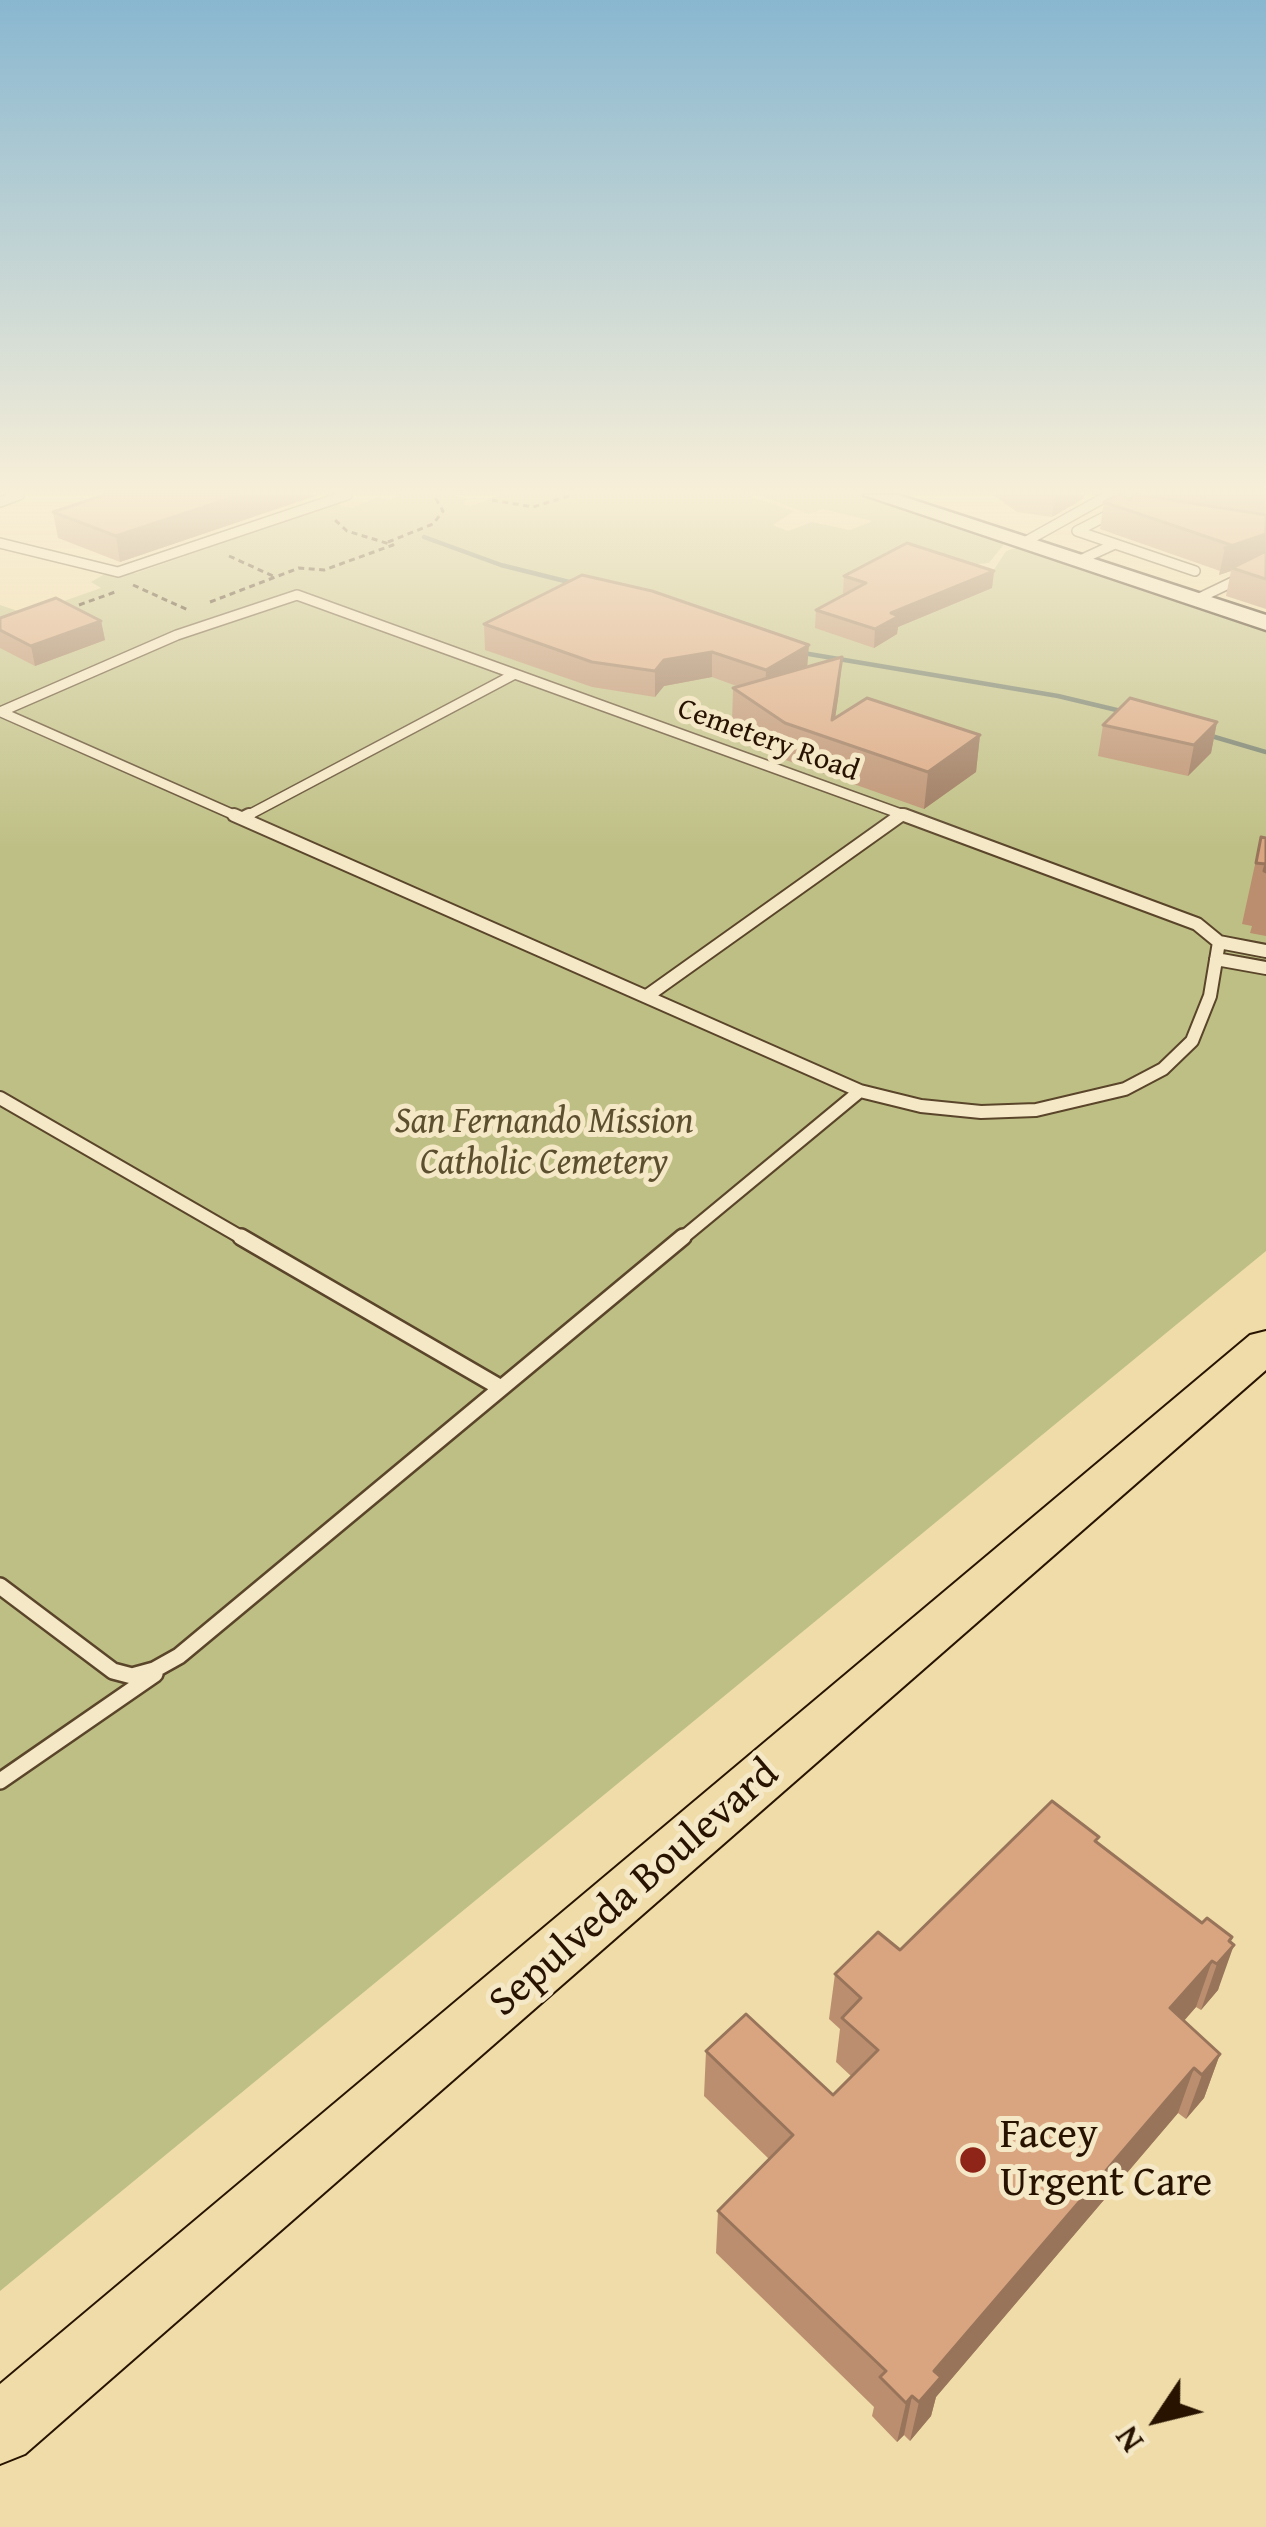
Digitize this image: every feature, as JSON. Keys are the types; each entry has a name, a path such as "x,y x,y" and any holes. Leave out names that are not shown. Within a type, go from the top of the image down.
{"main road":[{"path":"1235,613 1266,623"},
{"name":"Sepulveda Boulevard","path":"0,2429 1266,1346"}],"lane":[{"path":"0,712 177,634 242,613"},
{"name":"Cemetery Road","path":"345,613 1161,908 1196,925 1217,951 1266,968"},
{"path":"243,818 513,675"},
{"path":"0,712 860,1091 921,1106 981,1112 1036,1110 1125,1089 1162,1069 1192,1041 1210,996 1217,951"},
{"path":"646,996 902,814"},
{"name":"Cemetery Road","path":"1217,951 1266,951"},
{"path":"0,1781 179,1656 860,1091"},
{"path":"0,1098 501,1388"},
{"path":"0,1586 120,1674 142,1675 179,1656"}],"green space":[{"name":"San Fernando Mission Catholic Cemetery","path":"0,613 1219,613 1266,628 1266,1251 0,2291"}],"building":[{"path":"14,613 85,613 101,621 31,646 0,630 0,618"},
{"path":"506,613 716,613 809,645 766,670 712,652 664,660 655,671 592,662 484,624"},
{"path":"825,613 899,616 875,629"},
{"path":"842,657 832,720 867,698 980,735 928,772 785,723 733,688"},
{"path":"1130,698 1217,722 1194,745 1103,725"},
{"path":"1261,837 1266,838 1266,864 1256,863"},
{"name":"Facey Urgent Care","path":"1052,1801 1099,1837 1095,1841 1202,1923 1207,1918 1232,1937 1229,1941 1234,1945 1217,1964 1212,1961 1170,2008 1220,2054 1202,2075 1194,2068 934,2371 941,2377 919,2402 912,2396 906,2403 880,2377 886,2371 718,2211 793,2135 706,2051 746,2014 833,2095 878,2050 842,2018 861,1998 835,1974 878,1932 900,1950"}],"waterway":[{"path":"803,653 1058,696 1125,712"},
{"path":"1208,735 1266,752"}],"place":[{"name":"Facey Urgent Care","path":"973,2160"}]}
